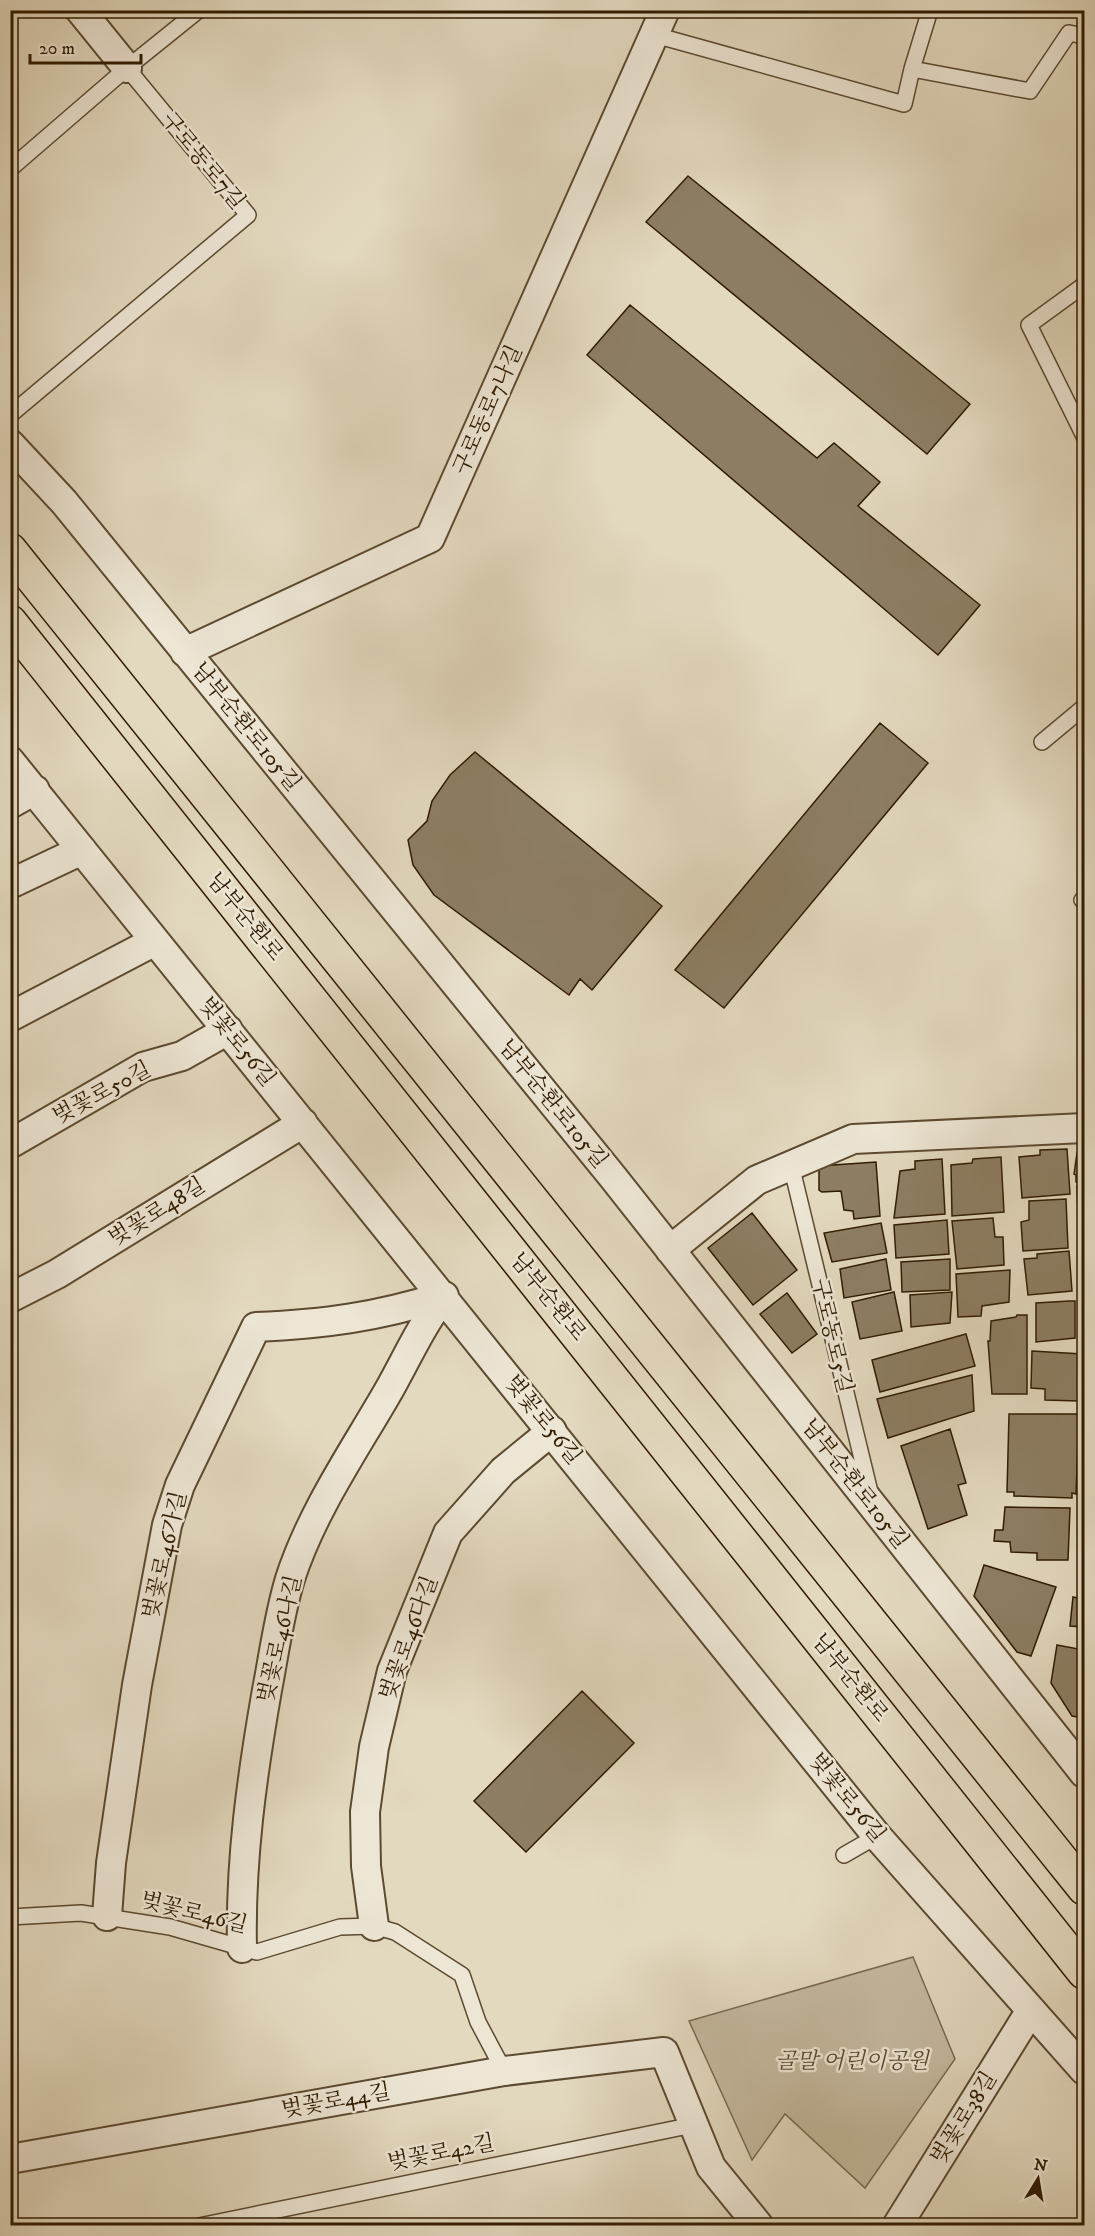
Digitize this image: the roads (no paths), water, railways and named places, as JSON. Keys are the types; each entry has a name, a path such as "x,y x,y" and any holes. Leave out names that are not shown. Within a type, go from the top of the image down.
{"main road":[{"name":"남부순환로","path":"10,550 1084,1888"},
{"name":"남부순환로","path":"10,622 1084,1972"}],"street":[{"name":"구로동로7길","path":"80,10 127,68"},
{"name":"구로동로7나길","path":"185,652 430,538 660,23"},
{"name":"남부순환로105길","path":"10,444 64,502 670,1250 1084,1773"},
{"name":"벚꽃로56길","path":"10,761 878,1836 1084,2070"},
{"path":"10,804 35,790"},
{"path":"10,884 82,850"},
{"path":"10,1017 155,941"},
{"name":"벚꽃로50길","path":"10,1144 143,1066 182,1056 228,1030"},
{"name":"벚꽃로48길","path":"10,1298 57,1274 303,1123"},
{"path":"670,1250 757,1180 853,1139 1084,1128"},
{"name":"벚꽃로46가길","path":"107,1916 111,1863 135,1696 167,1525 180,1485 256,1327 340,1322 402,1309 444,1296"},
{"name":"벚꽃로46나길","path":"242,1948 242,1865 248,1809 273,1656 290,1579 319,1513 390,1389 426,1320 444,1296"},
{"name":"벚꽃로46다길","path":"374,1926 366,1866 365,1812 374,1747 392,1671 448,1533 502,1471 552,1431"},
{"name":"벚꽃로38길","path":"897,2226 1031,2010"},
{"name":"벚꽃로44길","path":"10,2159 504,2071 664,2052 693,2125"},
{"path":"693,2125 711,2167 759,2226"}],"lane":[{"path":"10,170 127,68 199,10"},
{"path":"930,10 912,69 1030,91 1069,33 1084,36"},
{"name":"구로동로7나길","path":"660,23 904,104 912,69"},
{"name":"구로동로7길","path":"10,416 248,215 127,68"},
{"path":"1084,285 1029,325 1084,436"},
{"path":"1042,742 1084,707"},
{"name":"구로동로5길","path":"791,1165 873,1507"},
{"path":"844,1855 878,1836"},
{"name":"벚꽃로46길","path":"10,1917 81,1912 170,1927 257,1952 340,1928 374,1926 395,1932 462,1975 478,2022 504,2071"},
{"name":"벚꽃로42길","path":"199,2226 693,2125"}],"park label":[{"name":"골말 어린이공원","path":"852,2061"}]}
